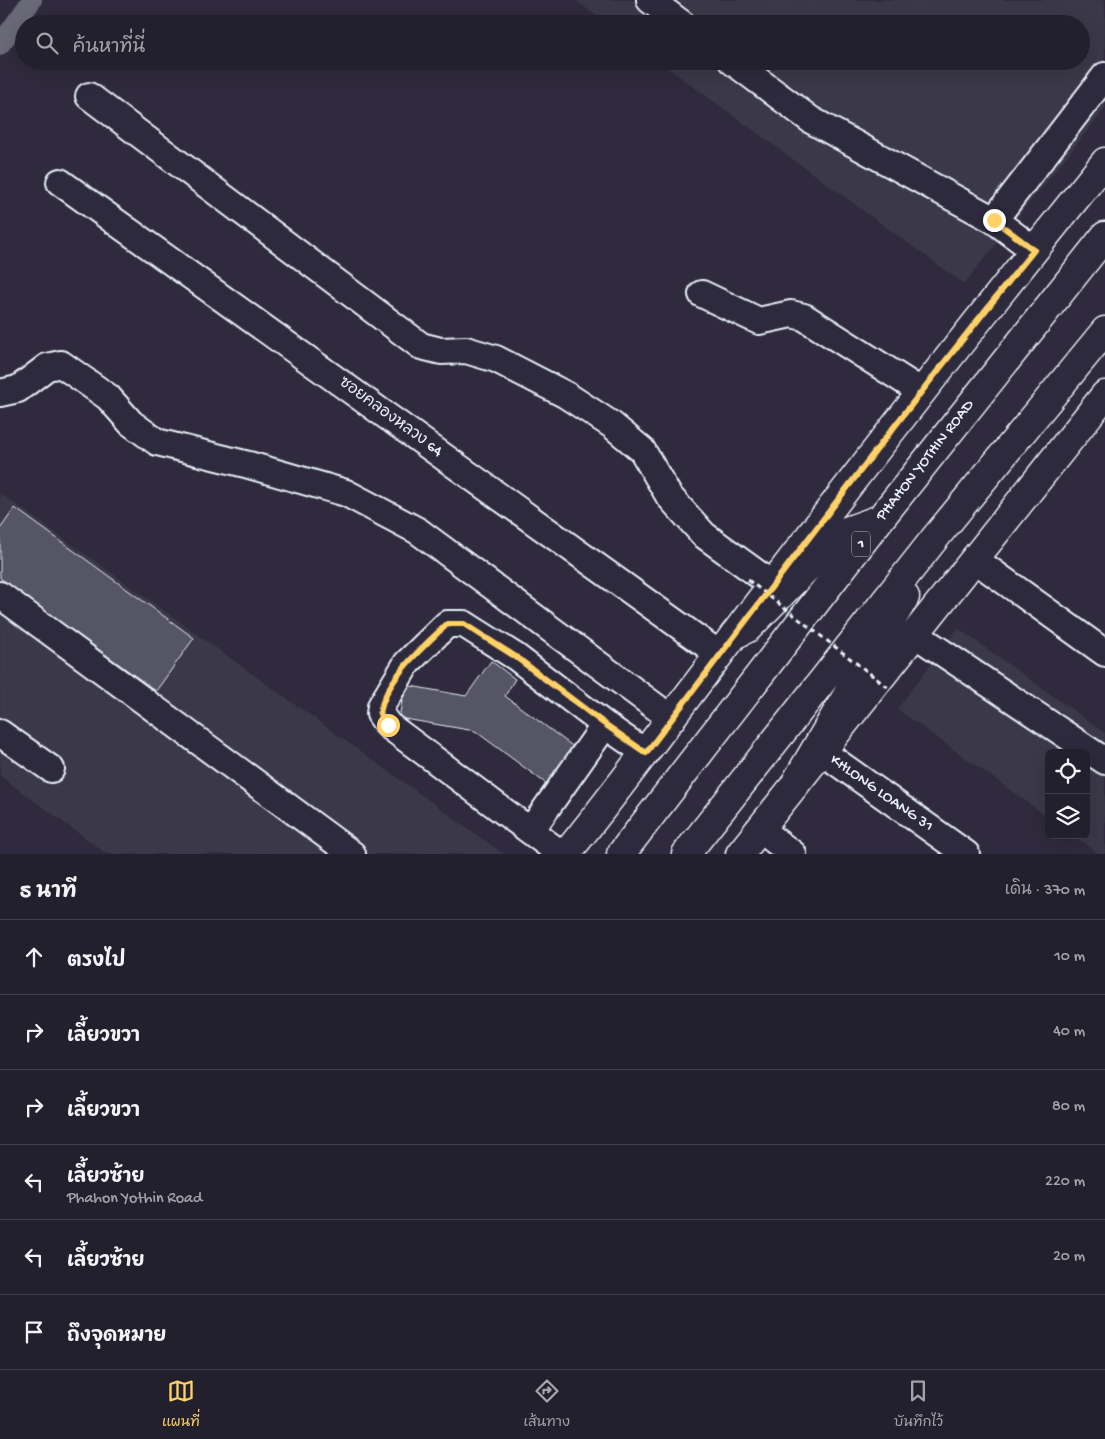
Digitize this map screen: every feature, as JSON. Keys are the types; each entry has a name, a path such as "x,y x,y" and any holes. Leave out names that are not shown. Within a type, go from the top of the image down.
{"main road":[{"path":"566,854 646,753 727,644 761,582 922,392 1105,162"},
{"name":"PHAHON YOTHIN ROAD","path":"621,854 880,519 1105,236"},
{"path":"686,854 935,538 1105,331"},
{"path":"740,854 1105,395"},
{"path":"727,644 748,628 841,533 880,519"},
{"path":"796,782 882,638 935,538"}],"street":[{"path":"650,0 670,15"},
{"path":"744,70 811,120 994,220 1034,250"},
{"path":"994,220 1105,76"},
{"path":"89,96 421,346 441,351 466,350 496,359 566,395 612,425 642,450 670,496 704,535 761,582"},
{"name":"ซอยคลองหลวง 64","path":"60,182 727,644"},
{"path":"702,294 759,321 791,314 804,317 922,392"},
{"path":"0,393 18,389 47,366 61,364 108,397 131,423 157,442 249,465 346,493 418,531 672,719"},
{"path":"974,559 1105,653"},
{"path":"0,595 352,854"},
{"path":"561,854 388,725 380,714 381,706 407,663 447,624 464,624 516,657 646,753"},
{"path":"916,635 1105,761"},
{"path":"531,830 606,725"},
{"path":"0,733 51,769"},
{"name":"KHLONG LOANG 31","path":"821,751 966,854"},
{"path":"759,829 793,854"}],"path":[{"path":"761,582 890,689"}],"shaded area":[{"path":"575,0 1105,0 1105,109 964,284 670,70 1090,70 1090,15 595,15"},
{"path":"0,493 504,854 107,854 0,776"},
{"path":"958,628 1105,733 1105,854 1099,854 1078,839 1090,839 1090,749 1045,749 1045,815 897,709"}],"building":[{"path":"15,508 194,638 156,691 0,578 0,529"},
{"path":"491,661 515,679 505,696 575,748 548,785 475,731 399,718 405,685 466,696"}],"waterway":[{"path":"21,15 32,0"},
{"path":"0,45 15,24"}],"route":[{"path":"388,725 380,714 381,706 407,663 447,624 455,622 464,624 516,657 646,753 719,654 922,392 950,353 1034,250 994,220"}]}
